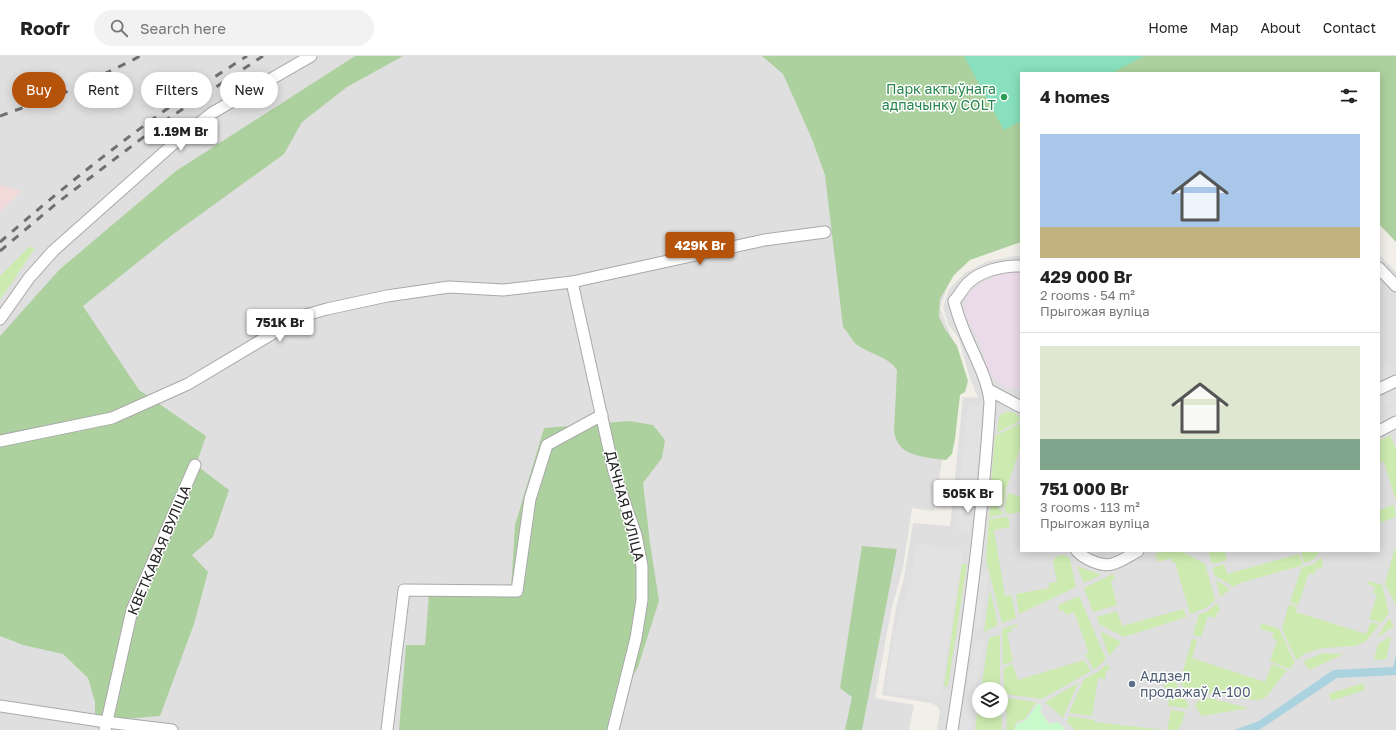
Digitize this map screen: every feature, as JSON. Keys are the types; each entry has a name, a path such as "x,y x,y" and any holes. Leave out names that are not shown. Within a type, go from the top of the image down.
{"street":[{"path":"0,319 29,278 53,251 180,138 212,113 311,56"},
{"path":"0,441 112,418 188,384 302,316 327,309 387,296 449,287 503,290 572,282 764,240 825,232"},
{"path":"952,730 970,612 990,402 989,390 961,323 954,301 968,283 983,273 1002,268 1020,266"},
{"path":"1380,269 1396,286"},
{"name":"ДАЧНАЯ ВУЛІЦА","path":"572,282 614,472 636,535 642,566 642,600 636,638 613,730"},
{"path":"1380,388 1396,380"},
{"path":"989,390 1020,406"},
{"path":"387,730 404,590 517,592 530,499 547,445 602,415"},
{"path":"1380,430 1396,422"},
{"name":"КВЕТКАВАЯ ВУЛІЦА","path":"105,726 132,610 195,466"},
{"path":"1078,552 1093,561 1112,564 1136,552"},
{"path":"0,706 105,726 172,730"}],"shaded area":[{"path":"0,56 867,56 948,285 940,308 953,341 953,394 934,511 912,508 903,567 891,611 875,698 914,705 909,730 0,730"},
{"path":"0,185 22,191 0,211"},
{"path":"1020,255 1020,552 1380,552 1380,255 1396,272 1396,730 937,730 940,711 937,706 931,703 882,695 896,607 904,578 913,523 950,526 963,397 978,398 969,375 959,339 948,324 943,307 949,289 965,273 988,261"},
{"path":"1020,272 1020,390 1005,387 993,378 987,367 979,341 963,313 967,296 973,289 997,275"},
{"path":"1388,364 1393,374 1384,379 1380,368"},
{"path":"1396,389 1396,402 1380,410 1380,397"},
{"path":"968,404 983,405 970,531 955,530"},
{"path":"1396,404 1396,416 1380,424 1380,412"},
{"path":"916,544 963,551 940,699 885,692 894,633 912,578"},
{"path":"981,573 988,574 980,629 973,628"},
{"path":"975,639 984,641 978,682 972,682 972,717 970,730 960,730"}],"green space":[{"path":"355,56 403,56 347,87 302,122 284,154 172,235 83,306 139,390 206,436 196,465 229,490 213,537 192,555 208,572 194,624 160,716 124,719 95,715 95,702 88,678 63,654 23,645 0,636 0,336 59,270 176,171 274,108 278,108 278,105"},
{"path":"762,56 1396,56 1396,242 1380,225 1380,72 1020,72 1020,242 970,260 954,275 940,299 939,317 945,329 957,346 968,381 965,392 960,395 952,454 946,460 917,455 902,448 894,433 897,370 889,362 857,345 843,327 825,175 812,139 783,74"},
{"name":"Парк актыўнага адпачынку COLT","path":"964,56 1144,56 1114,72 1020,72 1020,122 1004,130"},
{"path":"29,247 35,248 0,300 0,276"},
{"path":"1006,412 1013,412 1020,417 1020,421 997,433 1000,415"},
{"path":"629,421 653,425 665,440 662,458 643,483 659,601 638,667 610,717 608,730 399,730 406,645 425,645 429,595 511,588 515,525 544,428"},
{"path":"1020,424 1020,449 1005,492 1002,508 990,494 995,436"},
{"path":"1390,435 1396,449 1396,501 1384,462 1380,462 1380,440"},
{"path":"1008,493 1020,497 1020,512 1008,514 1004,509"},
{"path":"991,499 1004,514 989,517"},
{"path":"1394,505 1396,517 1380,523 1380,510"},
{"path":"1008,517 1010,527 994,530 1005,596 1011,595 1016,618 1002,623 986,560 989,519"},
{"path":"862,546 897,549 862,730 845,730 852,697 840,688"},
{"path":"1395,548 1396,549 1396,605 1385,584"},
{"path":"1159,552 1183,552 1205,564 1215,600 1206,608 1190,614 1175,562 1172,562 1171,558 1158,562 1155,554"},
{"path":"1208,552 1225,552 1227,560 1212,564"},
{"path":"1301,552 1319,552 1313,560 1304,563"},
{"path":"1299,554 1303,565 1240,583 1234,587 1215,576 1212,568 1224,564 1227,574"},
{"path":"1064,555 1070,559 1076,587 1019,614 1016,594 1049,588 1049,583 1057,582 1053,561 1057,556"},
{"path":"1321,557 1323,563 1321,569 1317,568 1314,575 1309,573 1298,605 1290,602 1302,567 1314,564"},
{"path":"962,564 967,564 948,686 944,686"},
{"path":"1077,566 1101,575 1084,583"},
{"path":"1113,574 1115,579 1111,581 1117,605 1093,612 1084,588"},
{"path":"1216,580 1230,589 1220,597"},
{"path":"1369,581 1382,585 1389,613 1381,623 1369,619 1377,595 1373,593 1375,587 1368,584"},
{"path":"990,589 998,625 984,632"},
{"path":"1079,596 1106,659 1094,670 1085,654 1089,653 1074,612 1066,615 1064,610 1059,611 1058,605"},
{"path":"1217,603 1220,611 1217,613 1215,618 1208,616 1201,637 1193,635 1199,614 1207,612"},
{"path":"1289,604 1297,607 1296,612 1366,634 1371,622 1379,625 1365,642 1354,646 1323,648 1306,653 1296,660 1282,629"},
{"path":"1184,609 1186,617 1124,637 1099,624 1097,617 1117,611 1122,626"},
{"path":"1389,618 1394,626 1377,638"},
{"path":"1261,623 1279,629 1295,663 1289,669 1270,661 1277,640 1272,638 1274,633 1260,629"},
{"path":"1017,624 1018,626 1011,628 1012,632 1007,633 1013,661 1003,665 1002,629"},
{"path":"1100,631 1121,642 1109,656"},
{"path":"1000,635 1000,682 982,682 989,638"},
{"path":"1391,637 1386,659 1374,660 1378,644"},
{"path":"1192,639 1197,640 1192,658 1265,682 1272,664 1287,670 1267,696 1260,700 1201,692 1190,698 1180,682"},
{"path":"1324,653 1344,654 1309,670 1303,661"},
{"path":"1084,660 1091,671 1042,699 1008,694 1008,682 1004,682 1003,669 1012,664 1018,680"},
{"path":"1107,664 1110,670 1106,671 1105,679 1098,678 1092,716 1069,713 1084,679 1099,671"},
{"path":"1161,676 1173,678 1189,706 1188,708 1168,706 1170,689 1164,687 1164,680 1160,679"},
{"path":"1078,683 1063,718 1045,702"},
{"path":"1363,683 1365,690 1331,701 1329,694"},
{"path":"1205,697 1249,708 1201,716 1195,705 1200,699"},
{"path":"1008,698 1036,702 1025,719 1016,722 1014,730 1007,730"},
{"path":"1038,703 1042,706 1040,711 1049,724 1058,722 1066,730 1014,730 1017,724 1026,720"},
{"path":"1171,710 1185,712 1178,730 1167,730"},
{"path":"1069,716 1094,720 1095,722 1163,730 1075,730 1067,722"},
{"path":"977,718 1001,718 1002,730 975,730"}],"water":[{"path":"1396,655 1396,675 1337,678 1259,730 1234,730 1259,721 1333,670 1393,667"}],"railway":[{"path":"0,116 66,92 140,56"},
{"path":"0,242 60,191 122,142 174,104 247,56"},
{"path":"0,251 57,203 166,120 263,56"}],"place":[{"name":"Парк актыўнага адпачынку COLT","path":"1004,97"},
{"name":"Аддзел продажаў А-100","path":"1132,684"}]}
